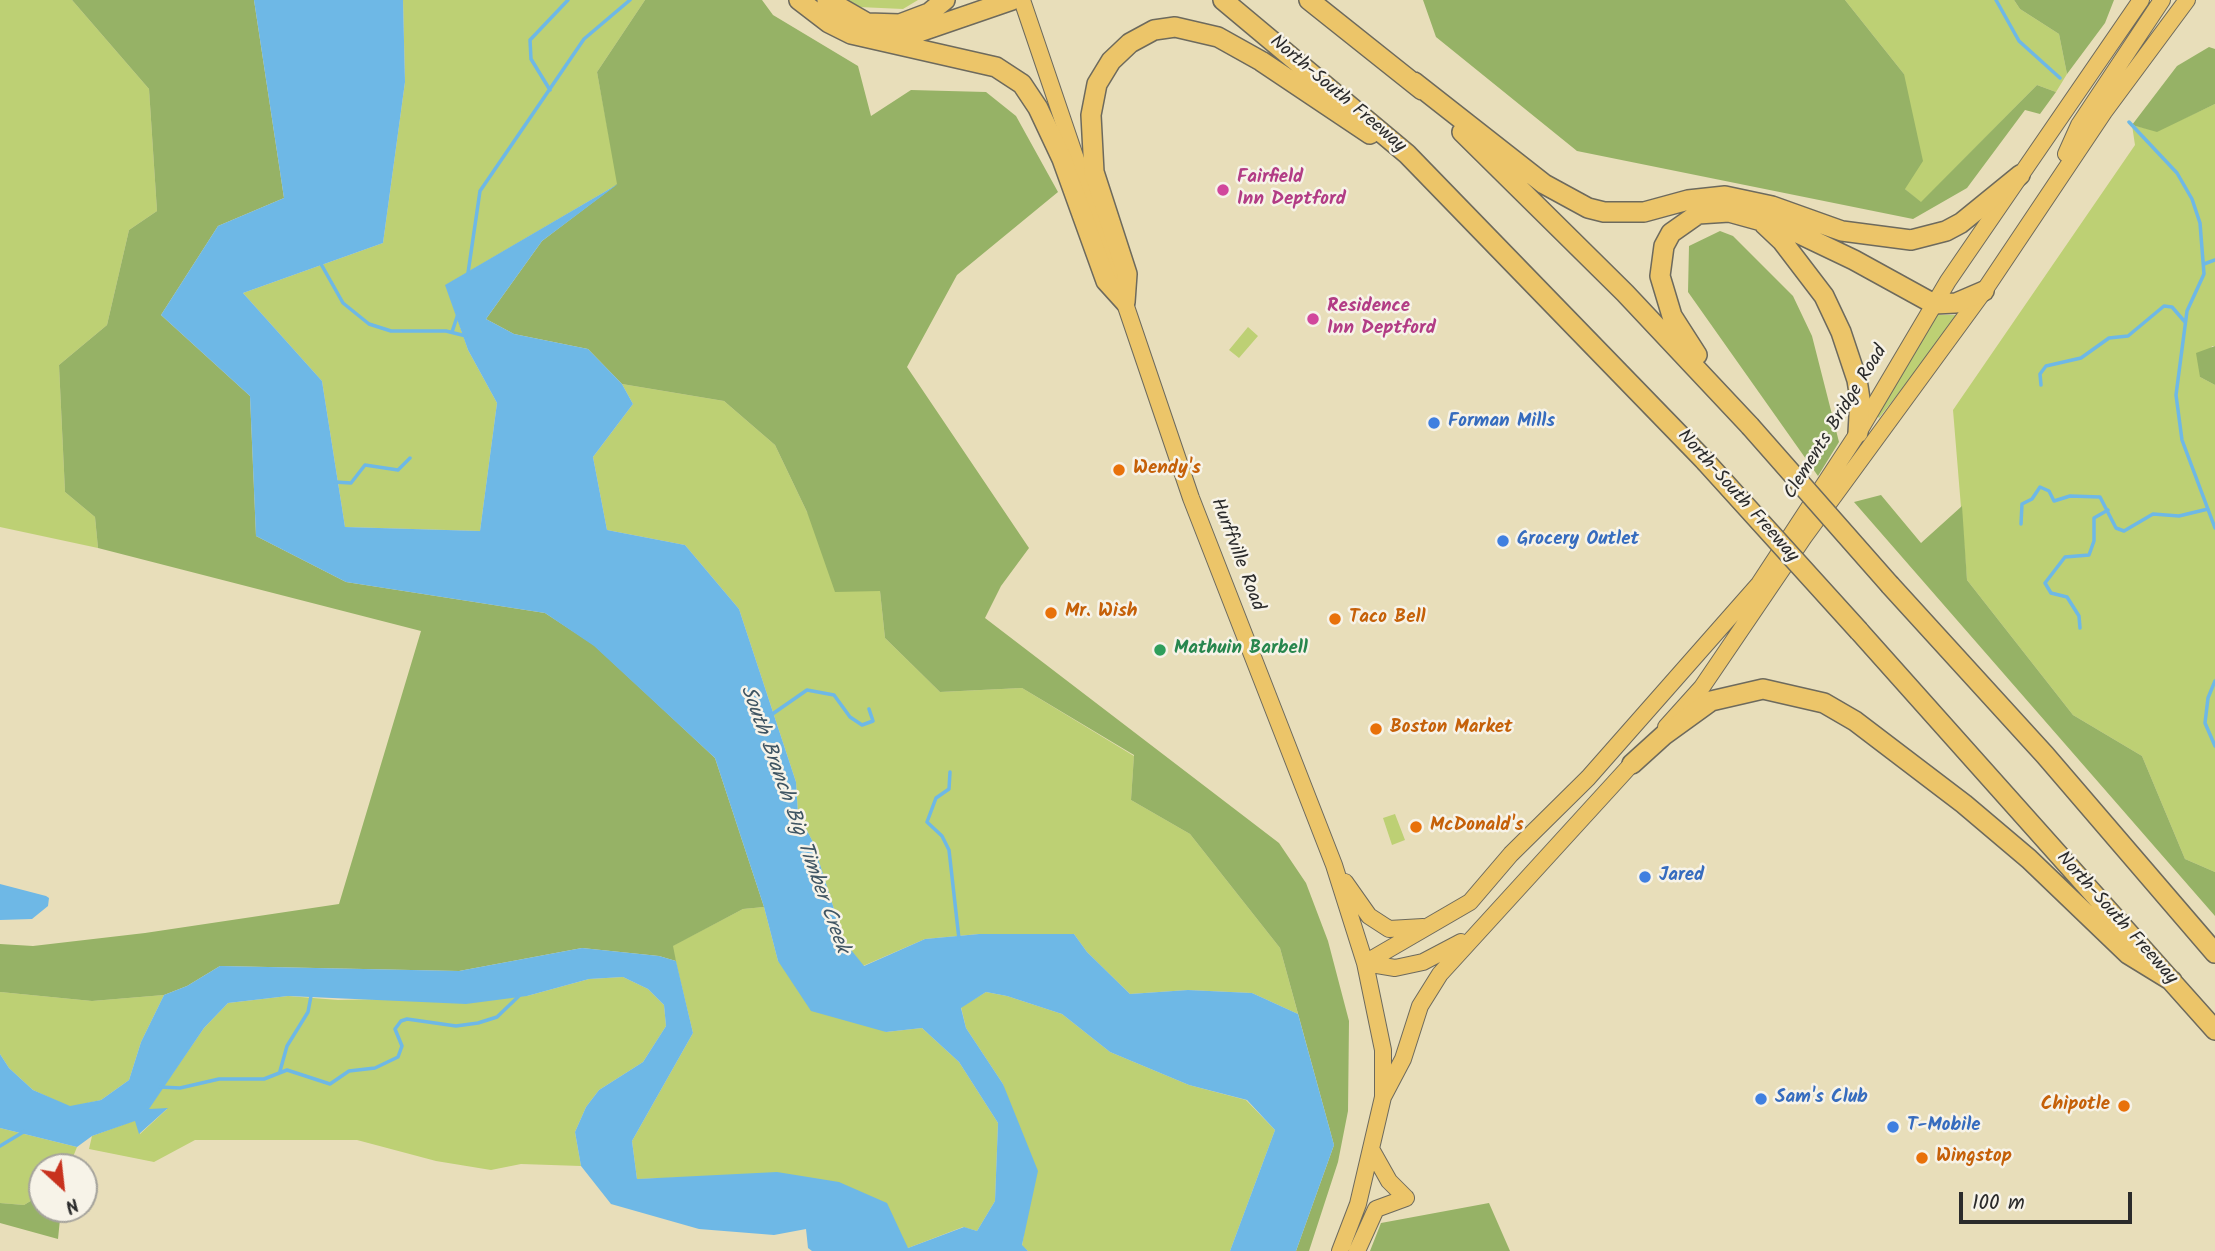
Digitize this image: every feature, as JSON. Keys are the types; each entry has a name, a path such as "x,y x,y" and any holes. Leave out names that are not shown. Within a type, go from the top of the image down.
{"highway":[{"path":"799,0 829,23 851,34 996,67 1023,84 1038,108 1062,159 1106,281 1125,302"},
{"path":"827,0 867,23 900,24 929,13 945,0"},
{"path":"881,41 916,33 1012,0"},
{"name":"North-South Freeway","path":"1223,0 1407,154 1705,461 2215,1030"},
{"path":"1309,0 1544,184 1588,208 1604,212 1644,212 1688,200 1725,196 1772,206 1842,231 1912,240 1946,231 1978,213 2020,175"},
{"path":"1125,302 1127,274 1094,172 1091,115 1094,91 1105,68 1116,54 1137,38 1154,30 1175,27 1218,37 1261,61 1354,125 1407,154"},
{"path":"1414,82 1679,349 2045,755 2215,953"},
{"path":"1749,426 1672,316 1660,276 1661,258 1671,233 1698,214 1729,212 1787,228 1854,260 1934,304 1956,303 1984,291"},
{"path":"1758,219 1782,241 1824,296 1842,332 1857,380 1860,399 1858,433"},
{"path":"1632,764 1664,735 1711,701 1763,689 1824,703 1855,722 1964,804 2029,859 2128,954 2172,981"}],"main road":[{"name":"Hurffville Road","path":"1022,0 1200,523 1334,865 1365,963"},
{"name":"Clements Bridge Road","path":"1365,963 1433,926 1470,902 1511,854 1588,778 1759,584 1858,433 1934,304 2141,0"},
{"path":"2048,195 2079,125 2162,0"},
{"name":"Clements Bridge Road","path":"1383,1097 1403,1059 1420,1006 1440,974 1702,687 1804,537 1984,291 2174,8 2187,0"},
{"path":"1334,865 1369,916 1389,929 1433,926"},
{"name":"Clements Bridge Road","path":"1365,963 1395,968 1423,962 1448,951 1479,930"},
{"name":"Clements Bridge Road","path":"1340,1251 1358,1204 1383,1097 1383,1049 1365,963"},
{"path":"1357,1251 1376,1209 1406,1198 1389,1181 1371,1149"}],"green space":[{"path":"0,0 72,0 149,89 157,211 129,230 107,325 59,365 65,492 95,517 98,548 0,527"},
{"path":"72,0 254,0 284,198 218,226 161,315 250,396 256,536 346,582 545,613 594,645 715,758 764,907 743,909 673,946 676,961 659,956 582,948 459,971 220,966 187,986 164,995 92,1001 0,992 0,944 33,946 145,933 339,904 421,631 98,548 95,517 65,492 59,365 107,325 129,230 157,211 149,89"},
{"path":"403,0 645,0 597,72 618,184 446,285 468,350 497,403 480,531 345,527 322,381 243,293 383,243 405,82"},
{"path":"645,0 762,0 773,15 858,66 871,116 911,90 986,92 1016,116 1058,192 957,275 907,367 1029,548 1001,586 985,618 1279,843 1306,883 1328,941 1349,1021 1348,1111 1338,1162 1309,1251 1296,1251 1334,1145 1280,948 1190,834 1131,800 1134,755 1022,688 940,692 885,638 880,591 835,592 807,512 775,445 724,401 622,384 588,349 514,334 486,319 542,241 617,184 597,72"},
{"path":"848,0 918,0 903,9 859,7"},
{"path":"1423,0 1845,0 1904,74 1923,161 1905,189 1921,202 2037,85 2056,92 2040,114 2025,110 1967,188 1913,219 1577,151 1436,37"},
{"path":"1845,0 2014,0 2020,9 2059,34 2067,74 2056,92 2037,85 1921,203 1905,189 1904,74"},
{"path":"2014,0 2114,0 2105,23 2067,74 2059,34 2020,9"},
{"path":"2209,47 2215,49 2215,104 2157,132 2132,125 2177,66"},
{"path":"2215,104 2215,346 2212,346 2200,377 2215,385 2215,872 2185,859 2142,756 2073,715 1967,580 1953,410 2135,145 2132,125 2157,131"},
{"path":"1720,231 1733,236 1793,296 1812,336 1839,442 1818,476 1688,292 1689,246"},
{"path":"1937,315 1960,315 1879,418 1877,416"},
{"path":"1248,327 1258,336 1239,358 1229,350"},
{"path":"2215,346 2215,385 2200,377 2196,353"},
{"path":"622,384 724,401 775,445 807,512 880,591 885,638 940,692 1022,688 1134,756 1131,800 1190,834 1280,948 1298,1014 1252,993 1188,990 1130,994 1087,952 1074,934 979,934 925,939 863,966 844,941 813,842 798,814 796,782 739,609 685,545 607,530 593,457 633,404"},
{"path":"1881,495 1921,543 1962,506 1967,580 2073,715 2142,756 2185,859 2215,872 2215,916 1854,502"},
{"path":"1395,814 1405,840 1392,845 1383,818"},
{"path":"764,907 778,961 886,1032 922,1028 959,1062 998,1123 995,1201 977,1231 963,1227 908,1248 756,1175 637,1179 632,1141 693,1033 672,946 743,909"},
{"path":"623,977 648,989 664,1005 666,1026 643,1062 599,1090 586,1107 575,1132 581,1166 521,1164 491,1170 436,1161 357,1140 195,1140 154,1162 89,1149 92,1136 136,1120 140,1134 167,1109 148,1109 204,1028 228,1003 288,996 338,1000 527,996 589,979"},
{"path":"0,992 92,1001 164,995 141,1042 129,1080 101,1100 70,1107 33,1090 9,1068 0,1054"},
{"path":"986,992 1062,1014 1110,1052 1189,1085 1246,1100 1275,1130 1230,1251 1028,1251 1022,1246 1026,1220 1003,1084 966,1028 961,1007"},
{"path":"0,1128 77,1147 75,1153 28,1153 28,1203 24,1205 0,1203"},
{"path":"0,1203 24,1205 28,1203 28,1223 60,1223 58,1239 0,1223"},
{"path":"1489,1203 1510,1251 1370,1251 1381,1223"}],"water":[{"name":"South Branch Big Timber Creek","path":"254,0 403,0 405,82 383,243 243,293 322,381 345,527 480,531 497,403 468,350 445,285 618,184 542,241 486,319 514,334 588,349 622,384 633,404 593,457 607,530 685,545 739,609 796,782 798,814 813,842 844,941 864,966 925,939 979,934 1074,934 1087,952 1130,994 1188,990 1252,993 1298,1014 1334,1145 1296,1251 1230,1251 1275,1130 1247,1100 1189,1085 1110,1052 1062,1014 986,992 961,1008 966,1028 1003,1084 1038,1171 1022,1245 1028,1251 812,1251 808,1248 806,1229 774,1235 699,1229 611,1204 581,1166 575,1132 586,1107 599,1090 643,1062 666,1026 664,1005 648,989 623,977 589,979 527,996 466,1004 288,996 228,1003 204,1028 149,1109 168,1108 139,1134 135,1121 92,1136 77,1147 0,1128 0,1054 9,1068 33,1090 70,1106 101,1100 129,1080 141,1042 164,995 187,986 220,966 459,971 582,948 659,956 676,961 693,1033 632,1141 637,1179 777,1172 839,1182 887,1203 908,1248 964,1227 977,1231 995,1201 998,1123 959,1062 922,1028 886,1032 811,1011 778,961 764,907 715,758 594,646 545,613 346,582 256,536 250,396 161,315 218,226 284,198"},
{"path":"0,884 46,896 49,898 48,906 32,919 0,920"}],"waterway":[{"path":"550,90 531,59 530,40 568,0"},
{"path":"468,273 480,191 584,39 630,0"},
{"path":"1996,0 2019,41 2060,78"},
{"path":"2129,122 2177,173 2192,199 2200,223 2204,274 2187,311 2176,395 2182,440 2215,528"},
{"path":"2204,264 2215,260"},
{"path":"321,264 343,303 369,324 391,331 446,331 466,336"},
{"path":"2041,385 2040,374 2046,366 2081,358 2109,338 2128,336 2164,306 2172,307 2185,322"},
{"path":"452,332 458,314"},
{"path":"335,482 351,483 365,465 398,470 410,458"},
{"path":"2021,524 2022,504 2032,499 2040,487 2049,491 2054,501 2070,496 2100,497 2116,528 2124,531 2153,514 2179,516 2208,509"},
{"path":"2080,628 2079,616 2067,597 2051,593 2045,583 2065,557 2089,555 2094,541 2094,518 2108,510"},
{"path":"2215,681 2208,698 2205,723 2215,746"},
{"name":"South Branch Big Timber Creek","path":"771,715 807,690 834,695 850,717 862,725 873,721 869,709"},
{"path":"950,772 949,789 936,798 927,822 942,836 949,850 959,939"},
{"path":"160,1087 180,1088 219,1079 264,1079 287,1070 330,1084 349,1071 375,1068 398,1057 402,1046 395,1029 401,1021 407,1019 456,1026 478,1023 497,1017 521,994"},
{"path":"280,1071 287,1046 308,1012 311,996"},
{"path":"0,1146 25,1131"}],"place":[{"name":"Fairfield Inn Deptford","path":"1223,190"},
{"name":"Residence Inn Deptford","path":"1313,319"},
{"name":"Forman Mills","path":"1434,423"},
{"name":"Wendy's","path":"1119,470"},
{"name":"Grocery Outlet","path":"1503,541"},
{"name":"Mr. Wish","path":"1051,613"},
{"name":"Taco Bell","path":"1335,619"},
{"name":"Mathuin Barbell","path":"1160,650"},
{"name":"Boston Market","path":"1376,729"},
{"name":"McDonald's","path":"1416,827"},
{"name":"Jared","path":"1645,877"},
{"name":"Sam's Club","path":"1761,1099"},
{"name":"Chipotle","path":"2124,1106"},
{"name":"T-Mobile","path":"1893,1127"},
{"name":"Wingstop","path":"1922,1158"}]}
